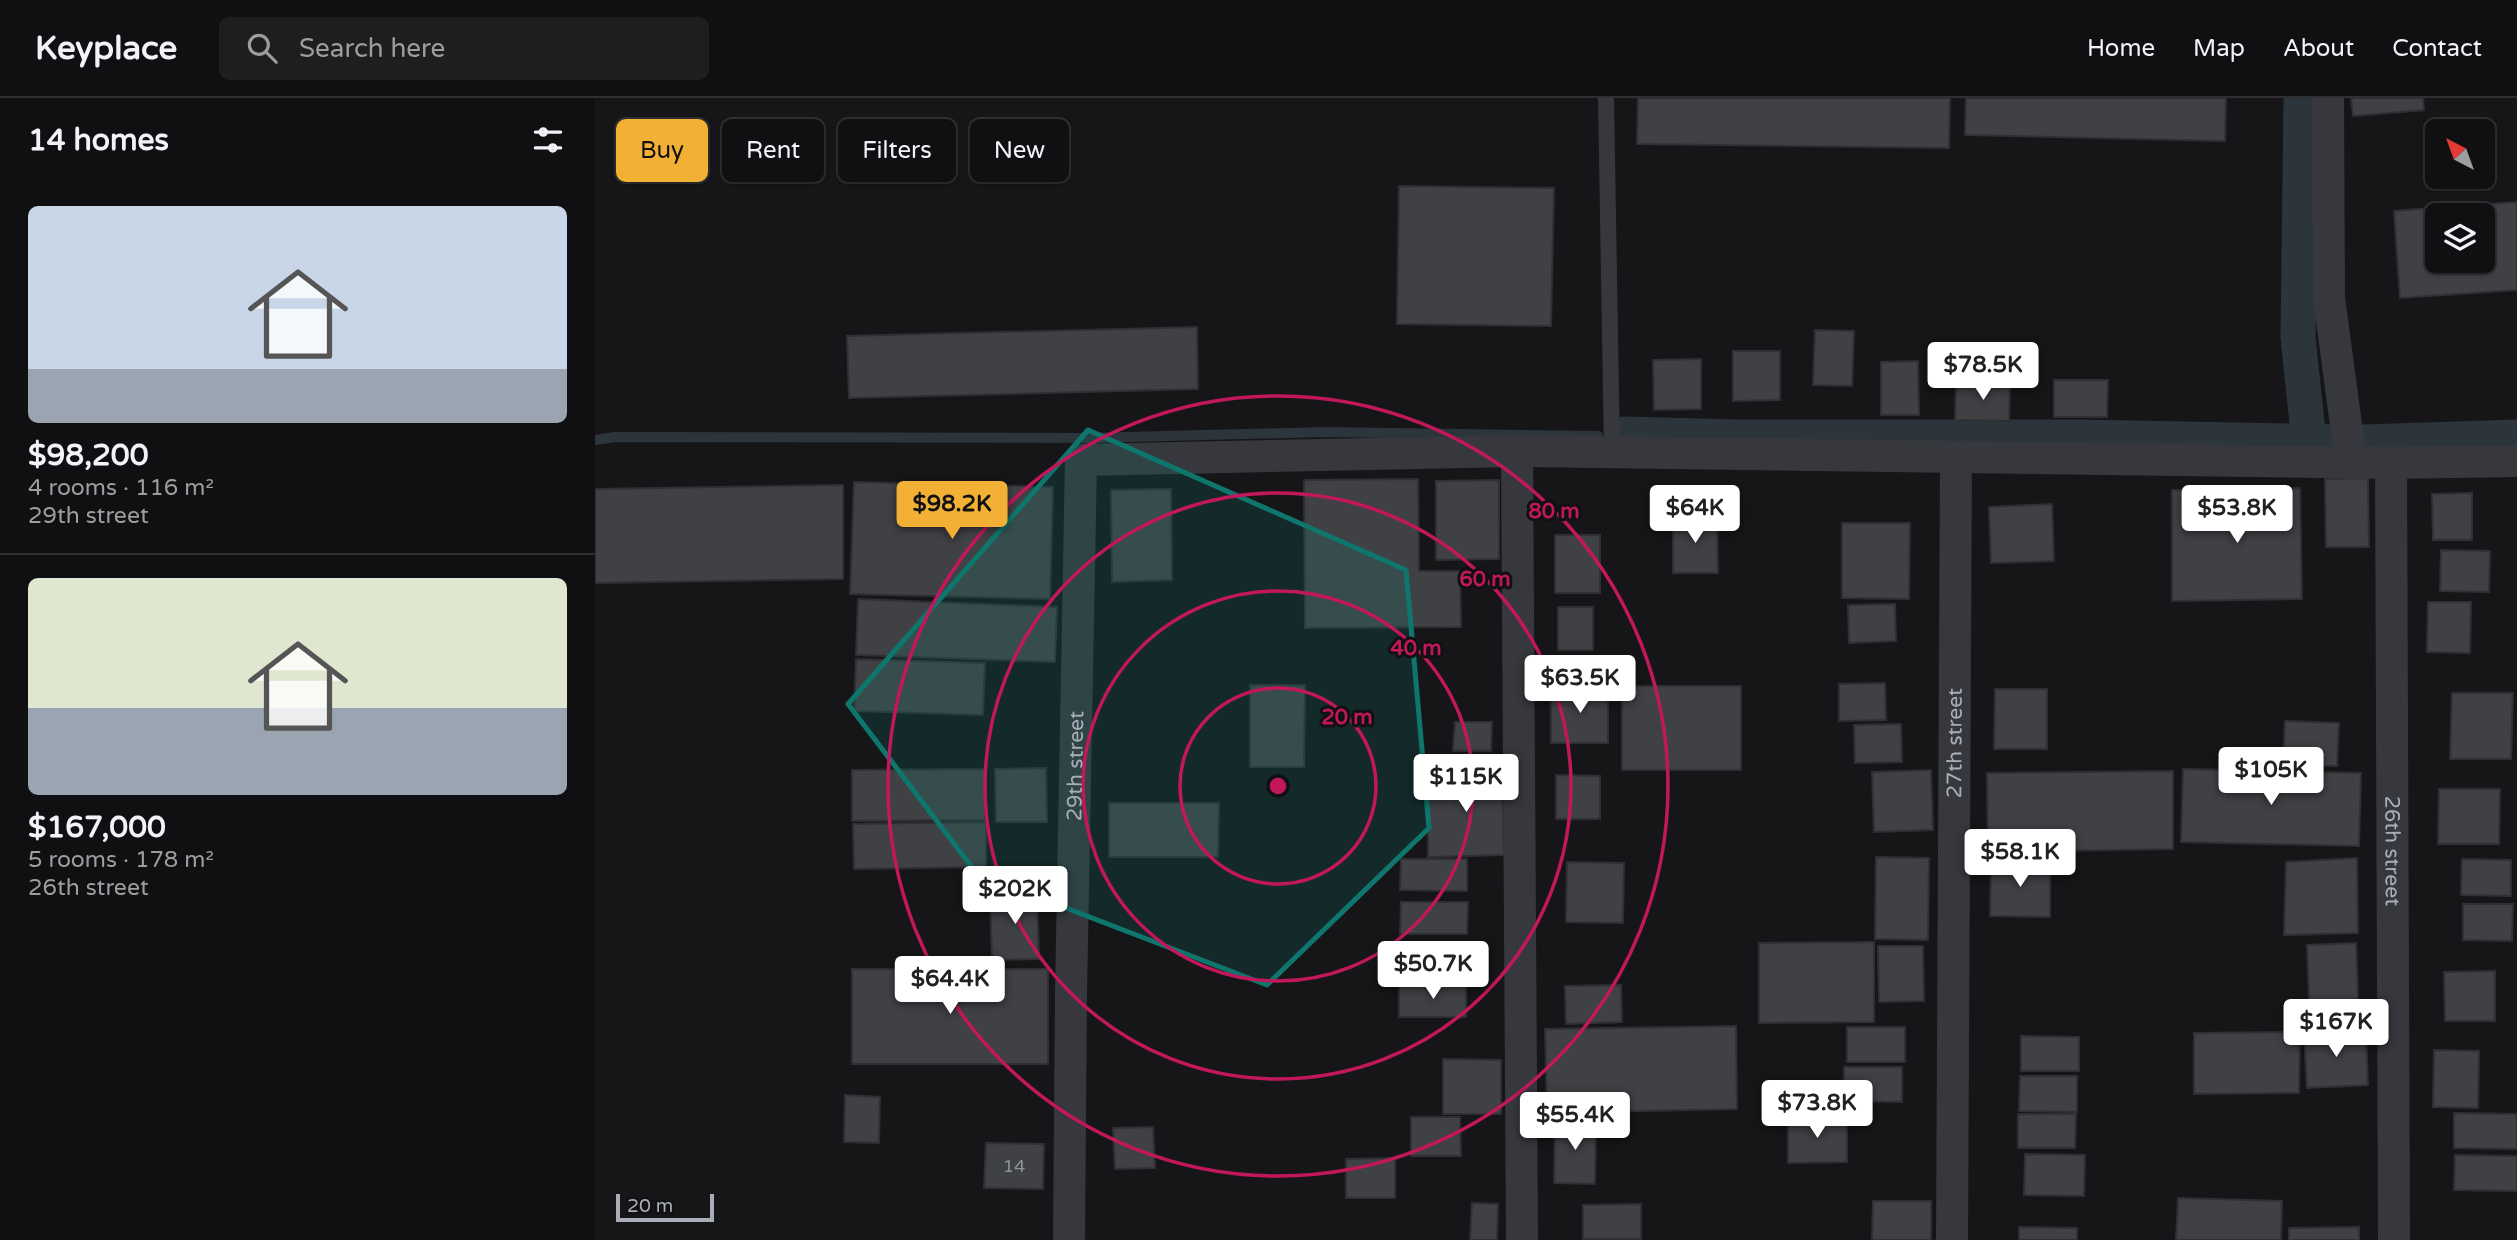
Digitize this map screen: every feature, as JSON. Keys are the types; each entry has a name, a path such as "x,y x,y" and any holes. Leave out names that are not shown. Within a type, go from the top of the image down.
{"street":[{"path":"2328,98 2329,298 2351,462"},
{"path":"1523,1240 1517,451 2391,463 2517,461"},
{"name":"29th street","path":"1069,1240 1081,460 1517,451"},
{"name":"27th street","path":"1952,1240 1956,457"},
{"name":"26th street","path":"2391,463 2394,1240"}],"lane":[{"path":"1606,98 1612,453"}],"highlighted area":[{"path":"1088,430 1406,570 1429,828 1267,985 977,874 848,704"}],"building":[{"path":"1638,98 1950,98 1949,148 1637,144"},
{"path":"1966,98 2226,98 2225,141 1965,135"},
{"path":"2351,98 2423,98 2424,110 2353,116"},
{"path":"1399,186 1554,188 1551,326 1397,324"},
{"path":"2517,202 2517,290 2400,298 2394,211 2425,209 2425,273 2495,273 2495,204"},
{"path":"1197,327 1198,389 849,398 847,336"},
{"path":"1815,330 1854,331 1852,386 1813,385"},
{"path":"1733,351 1780,351 1780,400 1733,401"},
{"path":"1701,359 1701,409 1654,410 1653,360"},
{"path":"1918,361 1919,415 1881,415 1881,362"},
{"path":"2054,380 2108,380 2107,417 2054,417"},
{"path":"1956,383 2010,384 2009,421 1955,420"},
{"path":"2368,478 2369,547 2326,547 2325,479"},
{"path":"1418,479 1419,571 1460,571 1461,627 1305,628 1304,480"},
{"path":"1499,480 1499,559 1436,560 1436,481"},
{"path":"854,482 1053,487 1050,599 850,594"},
{"path":"843,485 843,579 595,583 595,489"},
{"path":"2300,488 2302,599 2172,601 2172,490"},
{"path":"1171,489 1172,580 1112,582 1111,490"},
{"path":"2472,493 2472,540 2433,540 2432,494"},
{"path":"2052,504 2054,561 1991,563 1989,507"},
{"path":"1673,516 1717,516 1718,573 1673,573"},
{"path":"1842,523 1910,523 1909,599 1842,598"},
{"path":"1555,535 1600,535 1600,593 1555,593"},
{"path":"2441,550 2490,551 2489,592 2440,591"},
{"path":"858,599 1057,607 1055,662 856,655"},
{"path":"2428,602 2471,602 2470,653 2427,652"},
{"path":"1895,604 1896,641 1849,643 1848,605"},
{"path":"1558,607 1593,607 1593,650 1558,650"},
{"path":"856,659 985,663 983,715 854,711"},
{"path":"1885,683 1886,720 1839,721 1839,684"},
{"path":"1250,685 1305,685 1304,767 1250,767"},
{"path":"1622,686 1741,686 1741,770 1622,770"},
{"path":"1608,687 1608,743 1551,743 1551,688"},
{"path":"1995,689 2047,689 2047,749 1994,749"},
{"path":"2452,693 2513,693 2511,759 2450,759"},
{"path":"2285,721 2339,723 2337,766 2283,765"},
{"path":"1455,722 1492,722 1491,751 1453,751"},
{"path":"1901,724 1902,762 1855,763 1854,725"},
{"path":"1046,768 1047,822 996,822 995,769"},
{"path":"985,769 985,820 852,821 852,770"},
{"path":"2183,769 2361,773 2359,846 2181,842"},
{"path":"1502,770 1504,855 1428,857 1428,772"},
{"path":"1931,770 1933,830 1874,832 1872,772"},
{"path":"2173,771 2173,849 1988,852 1987,773"},
{"path":"1556,775 1600,776 1600,819 1556,819"},
{"path":"2439,789 2500,789 2499,844 2438,844"},
{"path":"1109,803 1219,803 1218,857 1109,857"},
{"path":"986,822 986,867 854,869 853,824"},
{"path":"1876,857 1929,858 1928,940 1875,939"},
{"path":"2357,858 2358,933 2284,935 2286,862"},
{"path":"1401,859 1467,859 1467,891 1400,890"},
{"path":"2462,859 2511,860 2511,896 2461,895"},
{"path":"1991,861 2050,862 2050,917 1990,916"},
{"path":"1567,862 1624,863 1623,923 1566,922"},
{"path":"1037,891 1039,959 992,960 990,892"},
{"path":"1401,902 1468,902 1467,934 1400,934"},
{"path":"2463,904 2513,904 2512,941 2463,940"},
{"path":"1874,942 1874,1022 1759,1023 1759,943"},
{"path":"1401,943 1468,944 1468,975 1401,975"},
{"path":"2356,943 2359,1022 2310,1023 2307,945"},
{"path":"1878,946 1923,946 1924,1001 1879,1002"},
{"path":"852,969 1048,969 1048,1064 852,1064"},
{"path":"2495,971 2495,1021 2445,1021 2444,972"},
{"path":"1621,985 1622,1022 1566,1024 1565,986"},
{"path":"1399,986 1466,986 1466,1017 1399,1017"},
{"path":"1736,1026 1737,1109 1547,1113 1545,1029"},
{"path":"1847,1027 1905,1027 1905,1062 1847,1062"},
{"path":"2366,1030 2368,1085 2307,1088 2304,1033"},
{"path":"2300,1032 2299,1093 2194,1094 2194,1033"},
{"path":"2021,1036 2079,1037 2079,1071 2021,1071"},
{"path":"2434,1050 2479,1051 2478,1108 2433,1107"},
{"path":"1443,1059 1501,1060 1501,1114 1443,1114"},
{"path":"1844,1067 1902,1067 1902,1102 1844,1101"},
{"path":"2020,1076 2077,1076 2077,1112 2019,1111"},
{"path":"845,1095 880,1097 879,1143 844,1142"},
{"path":"2454,1113 2517,1114 2517,1149 2454,1148"},
{"path":"2018,1114 2076,1114 2075,1148 2018,1148"},
{"path":"1847,1116 1847,1162 1788,1163 1788,1117"},
{"path":"1411,1117 1460,1117 1461,1156 1411,1156"},
{"path":"1555,1120 1596,1120 1595,1184 1554,1183"},
{"path":"1153,1127 1155,1168 1115,1169 1113,1128"},
{"path":"986,1143 1044,1144 1043,1189 984,1188"},
{"path":"2025,1154 2085,1155 2084,1196 2024,1195"},
{"path":"2455,1155 2517,1156 2517,1191 2454,1190"},
{"path":"1395,1158 1395,1198 1346,1198 1346,1159"},
{"path":"2178,1198 2282,1201 2281,1240 2176,1240"},
{"path":"1873,1201 1931,1201 1931,1240 1872,1240"},
{"path":"1472,1203 1498,1204 1497,1240 1470,1240"},
{"path":"1641,1204 1641,1239 1583,1239 1583,1205"},
{"path":"2019,1227 2077,1228 2077,1240 2019,1240"},
{"path":"2359,1227 2359,1240 2289,1240 2289,1228"}],"waterway":[{"path":"2301,98 2298,337 2309,442"},
{"path":"595,440 615,437 1089,438 1326,432 1598,436"},
{"path":"1624,434 1738,437 2082,437 2339,442"},
{"path":"2364,442 2517,437"}]}
